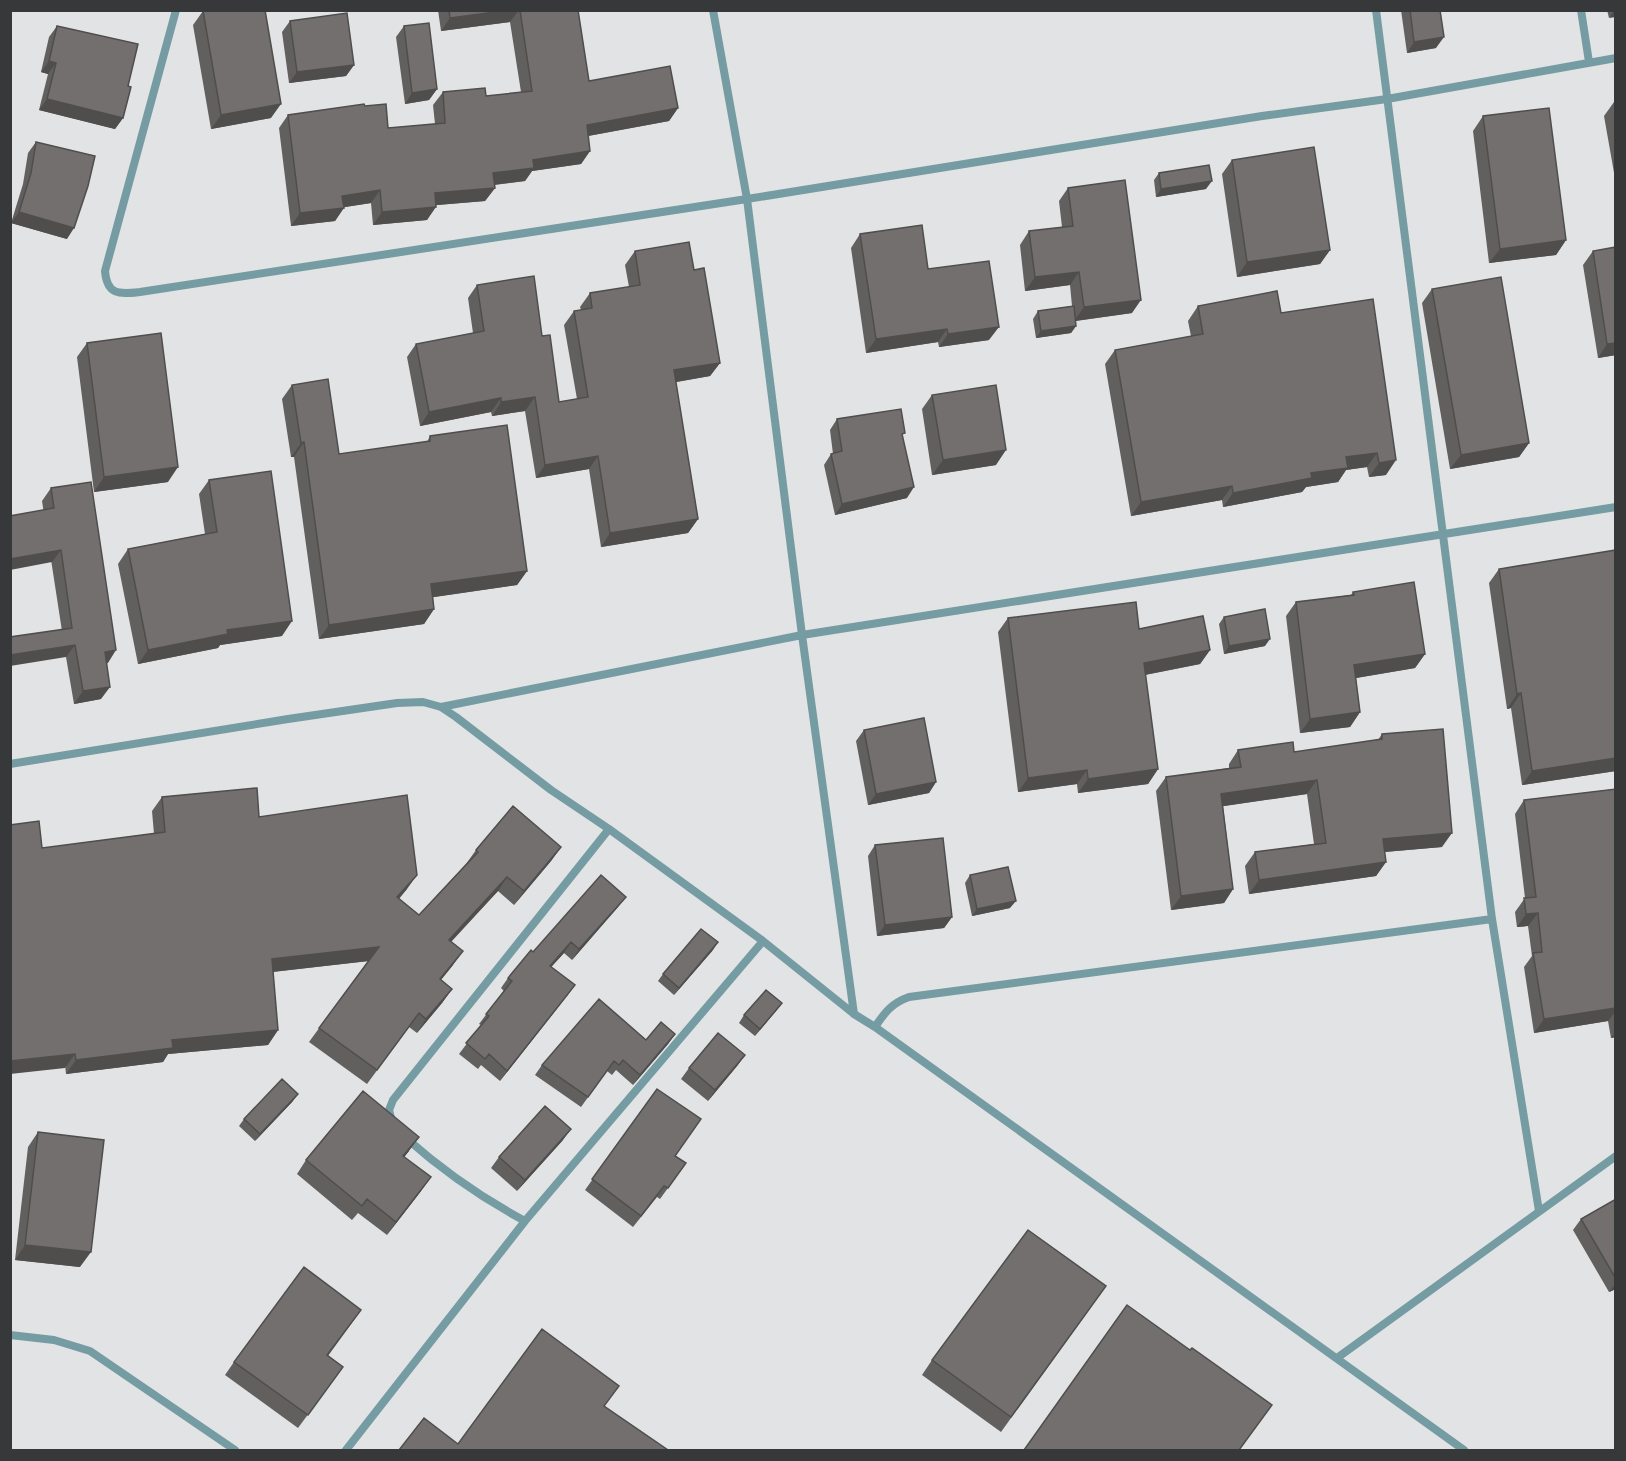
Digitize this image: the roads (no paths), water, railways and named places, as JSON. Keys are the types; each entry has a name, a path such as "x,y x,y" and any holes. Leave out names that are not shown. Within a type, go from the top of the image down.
{"lane":[{"path":"176,10 105,271 106,282 117,293 140,292 747,199 1262,116 1387,99 1616,58"},
{"path":"713,10 747,199 802,635 854,1014"},
{"path":"1376,10 1441,534 1492,919 1539,1211"},
{"path":"1581,10 1589,62"},
{"path":"441,707 802,635 1616,507"},
{"path":"10,764 398,703 423,702 441,707 551,790 609,829 763,941 854,1014 875,1026 1464,1450"},
{"path":"525,1221 491,1202 430,1159 396,1128 390,1120 389,1110 393,1100 609,829"},
{"path":"875,1026 896,1001 909,997 1492,919"},
{"path":"346,1450 525,1221 763,941"},
{"path":"1337,1358 1616,1156"},
{"path":"10,1335 54,1340 90,1351 235,1450"}]}
